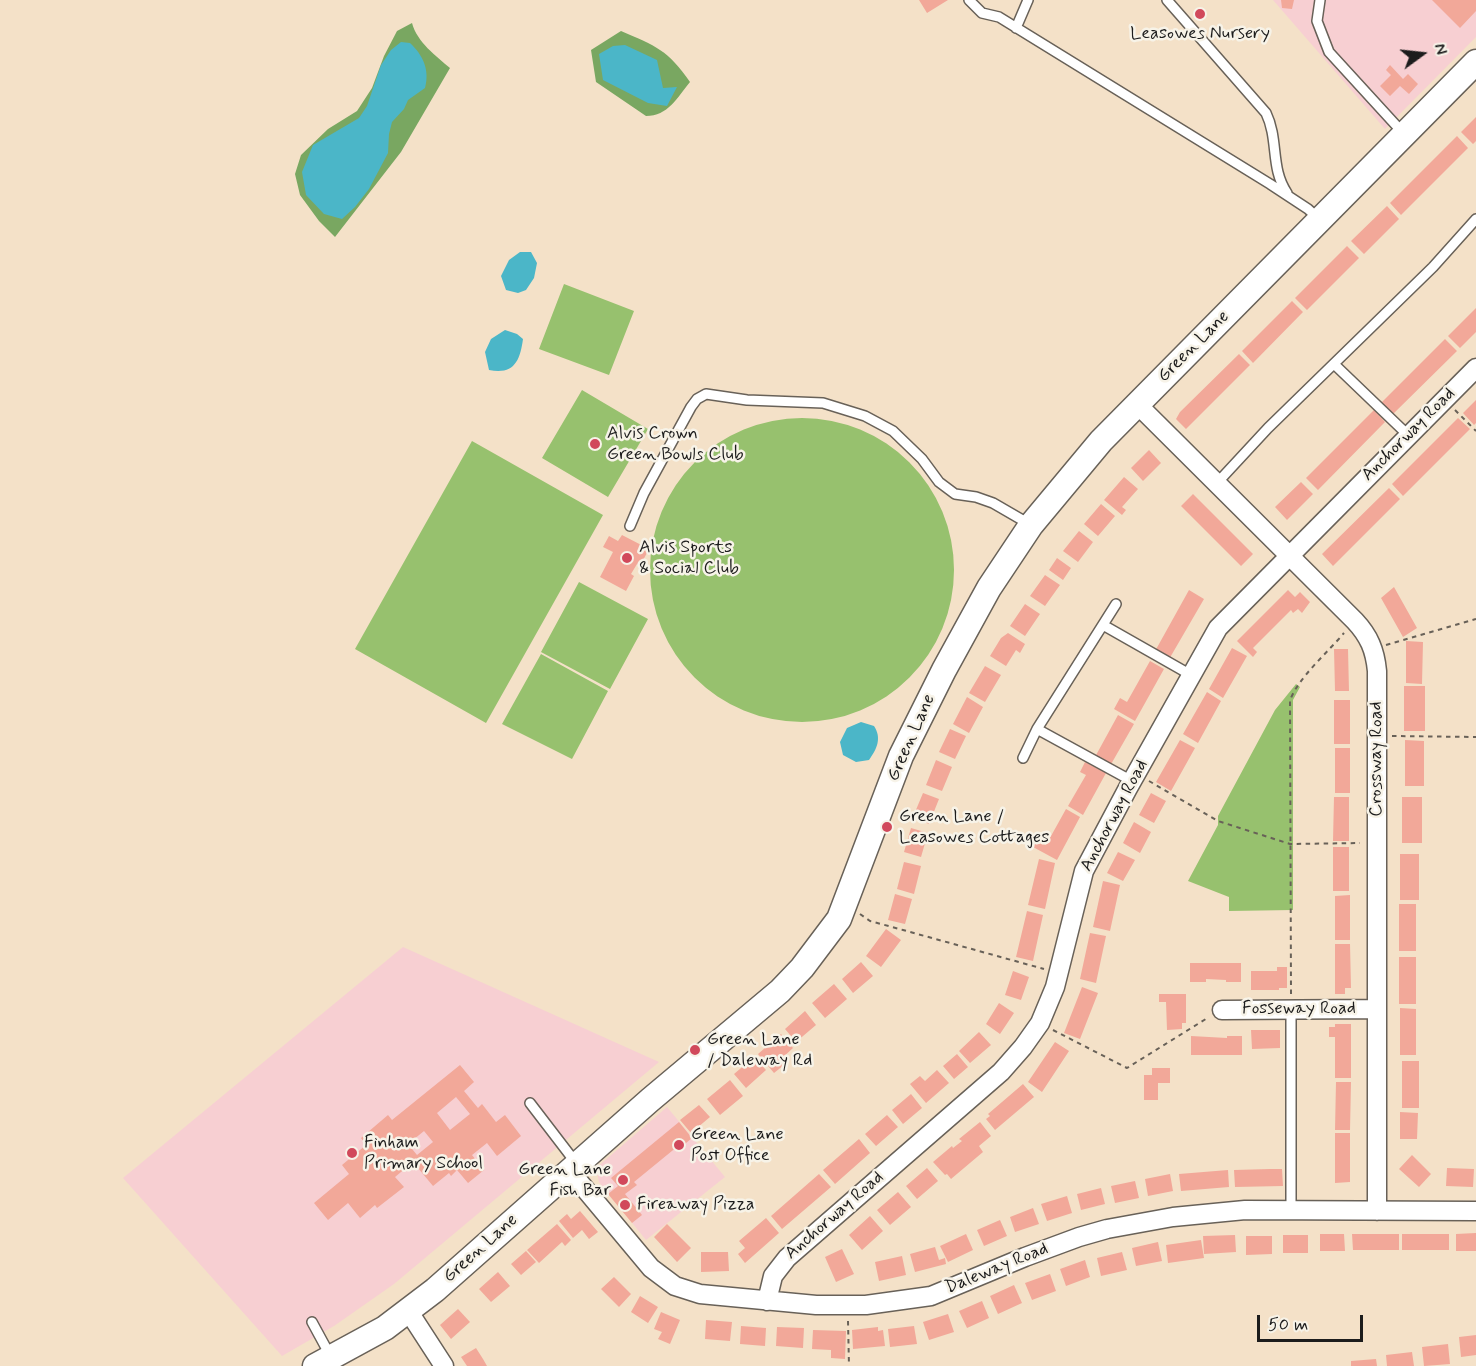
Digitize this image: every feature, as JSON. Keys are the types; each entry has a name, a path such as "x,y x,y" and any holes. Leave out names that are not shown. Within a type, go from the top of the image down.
{"street":[{"name":"Green Lane","path":"324,1362 409,1312 573,1167 780,991 821,945 839,919 901,756 944,670 989,588 1031,525 1101,441 1476,62"},
{"name":"Anchorway Road","path":"767,1301 773,1276 787,1258 1001,1072 1023,1047 1040,1023 1050,1000 1059,973 1084,871 1218,628 1476,368"},
{"name":"Crossway Road","path":"1137,404 1355,621 1367,635 1373,648 1377,671 1377,1211"},
{"name":"Fosseway Road","path":"1222,1010 1377,1009"},
{"name":"Daleway Road","path":"573,1167 651,1268 666,1281 691,1292 767,1301 848,1306 931,1296 1054,1246 1107,1229 1142,1222 1204,1213 1291,1210 1476,1210"},
{"path":"409,1312 444,1366"}],"lane":[{"path":"969,0 982,13 999,17 1290,197 1320,219"},
{"path":"1016,28 1028,0"},
{"path":"1167,0 1266,112 1275,140 1280,182 1290,197"},
{"path":"1320,0 1317,21 1329,52 1405,135"},
{"path":"1217,483 1268,428 1433,267 1475,221"},
{"path":"1335,365 1409,435"},
{"path":"630,526 644,493 691,407 697,399 706,394 747,400 823,403 865,416 893,431 922,459 939,482 956,494 976,497 993,503 1031,525"},
{"path":"1023,758 1037,729 1116,604"},
{"path":"1103,625 1191,675"},
{"path":"1037,729 1134,777"},
{"path":"1291,1210 1292,1009"},
{"path":"530,1103 573,1167"},
{"path":"312,1322 324,1362"}],"path":[{"path":"1445,399 1476,431"},
{"path":"1373,648 1476,619"},
{"path":"1292,1009 1290,701 1299,684 1341,637"},
{"path":"1376,736 1476,737"},
{"path":"1134,777 1218,821 1290,844 1377,843"},
{"path":"845,905 870,921 1059,973"},
{"path":"1040,1023 1126,1068 1222,1010"},
{"path":"848,1306 849,1366"}],"shaded area":[{"path":"1273,0 1476,0 1476,37 1385,129"},
{"name":"Finham Primary School","path":"403,947 659,1062 394,1284 334,1326 282,1356 123,1178"},
{"path":"667,1107 725,1177 646,1240 599,1182 596,1168"}],"green space":[{"path":"412,23 423,42 450,68 401,152 335,237 319,221 300,195 295,174 301,155 328,129 357,111 372,88 384,56 397,31"},
{"path":"621,31 660,50 675,63 690,82 671,105 660,113 646,116 596,82 591,50"},
{"path":"564,284 634,311 609,375 539,349"},
{"name":"Alvis Crown Green Bowls Club","path":"582,390 648,429 608,497 542,458"},
{"path":"802,418 832,421 874,436 898,452 920,474 936,498 947,526 954,570 951,600 936,642 920,666 898,688 874,704 846,715 802,722 772,719 730,704 706,688 684,666 668,642 657,614 650,570 653,540 668,498 684,474 706,452 730,436 758,425"},
{"path":"472,441 603,515 486,723 355,649"},
{"path":"579,582 648,619 610,689 541,652"},
{"path":"541,654 608,691 572,759 502,724"},
{"path":"1296,684 1300,687 1293,700 1293,910 1229,911 1229,897 1188,881 1218,825 1218,816 1275,710"}],"water":[{"path":"401,42 410,43 422,58 427,75 425,88 408,100 404,109 392,122 388,153 369,189 355,207 342,219 324,214 306,195 302,172 313,145 359,118 367,106 381,65 391,50"},
{"path":"625,45 657,60 663,88 677,87 667,106 648,103 603,80 599,54 613,46"},
{"path":"520,252 531,252 537,263 534,278 526,290 518,293 506,290 501,276 509,260"},
{"path":"505,330 523,339 518,360 510,368 498,371 489,370 485,352 491,339"},
{"path":"861,722 874,726 878,739 869,760 856,762 843,755 840,742 847,728"}],"building":[{"path":"919,0 948,0 927,13"},
{"path":"1281,0 1294,0 1292,9 1282,8"},
{"path":"1432,0 1476,0 1476,11 1460,28"},
{"path":"1390,65 1403,79 1408,74 1418,84 1409,94 1400,86 1390,96 1380,86 1391,75 1386,70"},
{"path":"1476,117 1476,141 1473,144 1461,132"},
{"path":"1457,136 1468,148 1401,215 1390,203"},
{"path":"1387,206 1399,219 1364,254 1351,241"},
{"path":"1347,246 1359,258 1307,310 1295,298"},
{"path":"1292,301 1303,312 1253,363 1242,351"},
{"path":"1476,308 1476,332 1460,348 1448,336"},
{"path":"1445,339 1457,351 1390,417 1378,406"},
{"path":"1239,354 1250,365 1186,429 1176,419 1180,412"},
{"path":"1476,400 1476,423 1474,425 1463,413"},
{"path":"1374,410 1385,422 1318,490 1306,478"},
{"path":"1458,418 1470,429 1403,496 1392,484"},
{"path":"1149,450 1161,463 1143,481 1131,468"},
{"path":"1124,477 1138,489 1122,507 1126,510 1122,515 1104,500"},
{"path":"1301,482 1313,494 1287,520 1275,507"},
{"path":"1389,488 1400,499 1333,566 1322,554"},
{"path":"1193,494 1253,554 1241,566 1181,506"},
{"path":"1101,504 1115,516 1098,536 1084,524"},
{"path":"1079,531 1093,542 1078,562 1063,551"},
{"name":"Alvis Sports & Social Club","path":"622,535 649,549 640,566 637,564 631,574 634,576 626,591 600,577 613,552 603,547 609,536 618,541"},
{"path":"1057,558 1071,568 1063,580 1049,570"},
{"path":"1045,575 1060,585 1045,606 1030,596"},
{"path":"1394,587 1417,628 1403,637 1381,598"},
{"path":"1189,590 1204,599 1168,661 1154,653"},
{"path":"1288,590 1295,597 1300,592 1310,602 1302,613 1298,609 1293,613 1291,610 1253,648 1257,652 1253,657 1237,641"},
{"path":"1025,604 1040,614 1025,636 1010,626"},
{"path":"1008,633 1025,644 1020,653 1016,650 1006,666 990,656 1001,638"},
{"path":"1406,641 1423,642 1422,684 1406,683"},
{"path":"1232,648 1247,656 1223,698 1209,689"},
{"path":"1334,649 1348,649 1349,691 1335,691"},
{"path":"1150,661 1164,669 1135,721 1114,709 1120,698 1127,702"},
{"path":"985,666 1001,675 985,702 969,693"},
{"path":"1404,686 1425,686 1425,731 1404,731"},
{"path":"1207,692 1221,701 1198,743 1183,734"},
{"path":"967,697 983,707 969,733 953,724"},
{"path":"1334,700 1350,700 1350,744 1334,744"},
{"path":"1118,715 1134,724 1110,766 1095,757"},
{"path":"950,729 966,736 955,759 939,752"},
{"path":"1180,740 1195,748 1171,791 1156,782"},
{"path":"1405,740 1424,741 1424,786 1405,786"},
{"path":"1335,748 1350,748 1350,793 1335,793"},
{"path":"936,760 952,767 942,791 926,785"},
{"path":"1085,762 1106,773 1083,815 1068,806 1086,775 1080,772"},
{"path":"923,793 939,799 929,824 913,817"},
{"path":"1151,793 1166,801 1154,823 1139,815"},
{"path":"1334,797 1349,797 1349,841 1333,841"},
{"path":"1402,797 1422,797 1422,843 1402,843"},
{"path":"1066,809 1080,817 1057,860 1033,847 1037,840 1046,845"},
{"path":"1134,822 1151,832 1140,853 1123,843"},
{"path":"911,828 928,833 921,857 904,852"},
{"path":"1333,847 1349,847 1349,891 1333,891"},
{"path":"1118,852 1135,860 1123,881 1107,873"},
{"path":"1400,854 1419,854 1419,900 1400,900"},
{"path":"1039,859 1055,863 1045,909 1028,905"},
{"path":"904,862 921,866 914,894 897,889"},
{"path":"1103,881 1120,885 1110,931 1093,927"},
{"path":"895,894 912,899 905,924 888,920"},
{"path":"1350,895 1350,940 1335,940 1335,896"},
{"path":"1399,904 1416,904 1416,951 1399,951"},
{"path":"1027,911 1043,915 1033,961 1016,957"},
{"path":"886,929 901,940 881,967 866,956"},
{"path":"1090,933 1106,936 1096,983 1080,979"},
{"path":"1335,944 1350,944 1351,988 1345,988 1345,994 1335,994"},
{"path":"1399,957 1416,957 1416,1004 1399,1004"},
{"path":"861,962 873,976 853,993 842,979"},
{"path":"1190,963 1241,963 1241,982 1206,979 1206,982 1190,982"},
{"path":"1277,967 1287,967 1287,988 1251,990 1251,971 1277,971"},
{"path":"1013,971 1029,977 1021,1000 1005,995"},
{"path":"834,984 847,999 825,1018 812,1003"},
{"path":"1082,987 1098,993 1080,1039 1064,1033"},
{"path":"1159,994 1186,994 1186,1023 1182,1023 1182,1029 1167,1030 1166,1002 1159,1002"},
{"path":"999,1003 1014,1013 1000,1034 986,1024"},
{"path":"1400,1008 1416,1009 1416,1055 1400,1055"},
{"path":"805,1011 816,1025 796,1042 785,1029"},
{"path":"1335,1024 1351,1024 1351,1078 1335,1078 1335,1037 1329,1037 1329,1027 1335,1027"},
{"path":"1251,1030 1280,1030 1280,1048 1252,1049"},
{"path":"979,1032 991,1045 970,1063 959,1051"},
{"path":"781,1034 793,1048 780,1060 784,1065 774,1073 758,1054"},
{"path":"1191,1036 1227,1038 1227,1036 1242,1036 1242,1055 1191,1055"},
{"path":"1055,1042 1069,1051 1042,1092 1028,1082"},
{"path":"957,1054 968,1067 954,1079 943,1066"},
{"path":"754,1057 766,1070 746,1088 734,1074"},
{"path":"1402,1061 1419,1061 1419,1108 1402,1108"},
{"path":"460,1065 474,1082 464,1091 478,1108 482,1104 496,1122 505,1115 521,1136 497,1156 487,1143 472,1155 484,1170 468,1183 457,1170 451,1176 449,1173 433,1186 413,1162 395,1177 404,1187 377,1208 375,1205 360,1218 348,1203 328,1220 314,1203 349,1174 342,1165 366,1145 361,1138 388,1115 392,1120","holes":["456,1097 470,1114 450,1130 437,1113","424,1131 433,1142 417,1155 408,1144"]},
{"path":"1152,1068 1170,1068 1170,1083 1158,1083 1158,1100 1144,1100 1144,1075 1152,1075"},
{"path":"937,1070 949,1083 926,1103 910,1084 920,1076 925,1081"},
{"path":"730,1080 743,1096 720,1115 707,1099"},
{"path":"1336,1082 1351,1082 1350,1130 1335,1130"},
{"path":"1023,1084 1034,1097 995,1130 986,1119 990,1116 988,1114"},
{"path":"911,1094 922,1108 903,1124 892,1110"},
{"path":"699,1105 710,1117 691,1133 680,1120"},
{"path":"1400,1112 1418,1113 1417,1139 1400,1139"},
{"path":"887,1115 898,1127 876,1146 865,1134"},
{"path":"679,1122 692,1138 680,1148 678,1146 634,1182 637,1185 625,1194 642,1215 632,1223 608,1194 618,1186 611,1178"},
{"path":"980,1122 991,1136 979,1146 983,1152 951,1179 933,1162 952,1146 953,1148 962,1141 959,1139"},
{"path":"1335,1133 1350,1133 1350,1182 1335,1183"},
{"path":"859,1139 870,1153 835,1184 823,1170"},
{"path":"1412,1155 1431,1174 1419,1187 1399,1169"},
{"path":"927,1168 938,1181 917,1199 906,1186"},
{"path":"1447,1168 1474,1169 1473,1187 1446,1186"},
{"path":"1282,1169 1283,1186 1235,1187 1234,1170"},
{"path":"1228,1170 1229,1187 1181,1191 1179,1174"},
{"path":"819,1174 831,1187 782,1229 771,1216"},
{"path":"1170,1174 1173,1191 1148,1196 1145,1179"},
{"path":"1135,1181 1139,1198 1115,1203 1111,1186"},
{"path":"1101,1188 1105,1204 1081,1210 1077,1194"},
{"path":"898,1192 911,1207 890,1225 877,1210"},
{"path":"1067,1196 1072,1213 1047,1221 1041,1204"},
{"path":"1033,1208 1039,1224 1015,1232 1010,1217"},
{"path":"580,1211 598,1232 589,1239 582,1230 573,1238 559,1221 567,1214 571,1219"},
{"path":"870,1216 883,1231 862,1250 849,1235"},
{"path":"766,1218 779,1233 745,1263 738,1254 745,1248 739,1241"},
{"path":"1000,1220 1007,1236 984,1246 977,1230"},
{"path":"557,1224 571,1240 565,1246 562,1242 539,1263 527,1250"},
{"path":"667,1224 691,1248 677,1262 654,1237"},
{"path":"1476,1233 1476,1251 1456,1251 1456,1234"},
{"path":"966,1234 973,1250 948,1262 940,1246"},
{"path":"1320,1234 1344,1234 1345,1251 1320,1251"},
{"path":"1352,1234 1399,1234 1399,1250 1353,1250"},
{"path":"1402,1234 1449,1234 1449,1250 1402,1250"},
{"path":"1235,1235 1236,1252 1204,1254 1203,1236"},
{"path":"1283,1235 1308,1235 1308,1253 1283,1253"},
{"path":"1246,1236 1272,1236 1272,1254 1246,1255"},
{"path":"1201,1240 1204,1258 1168,1263 1166,1245"},
{"path":"1158,1242 1162,1261 1136,1266 1132,1248"},
{"path":"935,1247 939,1260 945,1258 946,1264 915,1272 910,1254"},
{"path":"842,1249 854,1274 836,1282 825,1257"},
{"path":"526,1251 536,1262 521,1275 511,1264"},
{"path":"701,1252 728,1252 729,1271 701,1272"},
{"path":"1122,1252 1127,1270 1101,1276 1097,1258"},
{"path":"902,1256 906,1275 879,1281 875,1262"},
{"path":"1085,1260 1090,1277 1066,1286 1060,1269"},
{"path":"498,1272 510,1286 491,1302 479,1289"},
{"path":"1050,1274 1056,1291 1032,1300 1025,1283"},
{"path":"614,1277 631,1294 619,1307 601,1289"},
{"path":"1014,1285 1022,1303 998,1314 990,1296"},
{"path":"640,1296 658,1307 648,1323 631,1312"},
{"path":"982,1301 989,1318 967,1328 959,1311"},
{"path":"458,1309 470,1322 451,1339 440,1325"},
{"path":"661,1312 680,1320 670,1344 658,1339 662,1332 654,1329"},
{"path":"948,1314 954,1332 929,1340 923,1322"},
{"path":"706,1320 732,1322 730,1341 705,1339"},
{"path":"741,1326 766,1328 765,1346 740,1344"},
{"path":"914,1326 917,1344 890,1347 888,1329"},
{"path":"777,1327 804,1328 803,1348 776,1346"},
{"path":"878,1327 878,1331 883,1330 885,1346 853,1349 852,1330"},
{"path":"813,1330 846,1331 845,1359 831,1358 831,1350 812,1349"},
{"path":"1476,1335 1476,1355 1461,1357 1459,1337"},
{"path":"1448,1344 1450,1364 1424,1366 1422,1347"},
{"path":"476,1348 487,1366 467,1366 461,1357"},
{"path":"1412,1352 1414,1366 1387,1366 1386,1355"},
{"path":"1376,1359 1377,1366 1351,1366 1351,1361"}],"place":[{"name":"Leasowes Nursery","path":"1200,14"},
{"name":"Alvis Crown Green Bowls Club","path":"595,444"},
{"name":"Alvis Sports & Social Club","path":"627,558"},
{"name":"Green Lane / Leasowes Cottages","path":"887,827"},
{"name":"Green Lane / Daleway Rd","path":"695,1050"},
{"name":"Green Lane Post Office","path":"679,1145"},
{"name":"Finham Primary School","path":"352,1153"},
{"name":"Green Lane Fish Bar","path":"623,1180"},
{"name":"Fireaway Pizza","path":"625,1205"}]}
